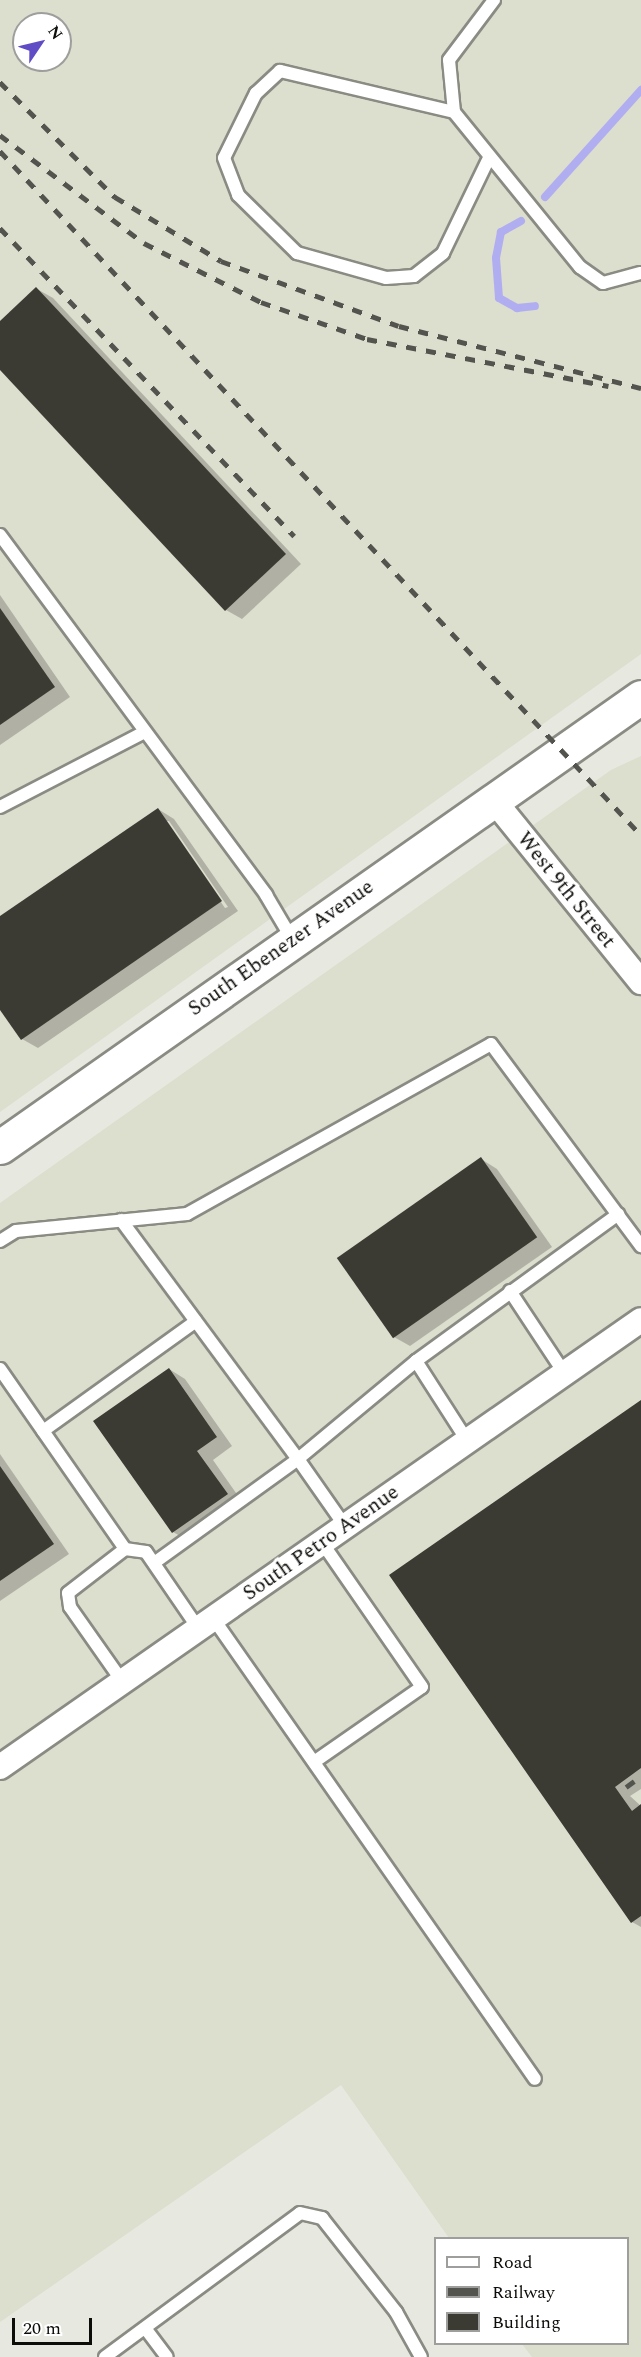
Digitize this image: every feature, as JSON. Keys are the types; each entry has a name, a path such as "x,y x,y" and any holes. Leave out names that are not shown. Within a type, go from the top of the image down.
{"street":[{"name":"South Ebenezer Avenue","path":"0,1147 492,798 641,697"},
{"name":"West 9th Street","path":"492,798 641,982"},
{"name":"South Petro Avenue","path":"0,1767 641,1320"}],"lane":[{"path":"494,0 449,60 454,112 488,160 580,267 603,283 641,273"},
{"path":"454,112 280,71 256,93 224,158 238,195 297,254 386,278 414,276 443,253 488,160"},
{"path":"0,535 143,733 266,894 292,940"},
{"path":"0,807 143,733"},
{"path":"0,1241 16,1231 187,1214 491,1044 641,1246"},
{"path":"154,1563 298,1459 416,1361 618,1214"},
{"path":"121,1220 345,1526"},
{"path":"510,1291 565,1374"},
{"path":"44,1431 196,1321"},
{"path":"416,1361 468,1442"},
{"path":"0,1369 125,1549"},
{"path":"314,1762 422,1687 321,1542"},
{"path":"122,1681 70,1607 68,1593 125,1549 146,1551 206,1623 314,1762 535,2079"},
{"path":"105,2357 300,2213 322,2218 396,2312 421,2357"},
{"path":"145,2328 167,2357"}],"shaded area":[{"path":"0,0 641,0 641,654 0,1112"},
{"path":"641,756 641,2357 532,2357 523,2345 629,2345 629,2237 448,2237 341,2085 0,2322 0,1203 611,770"}],"building":[{"path":"36,287 286,554 225,611 0,370 0,321"},
{"path":"0,608 55,687 0,725"},
{"path":"158,808 222,901 21,1040 0,1010 0,916"},
{"path":"481,1157 537,1237 393,1338 337,1258"},
{"path":"169,1368 217,1437 197,1451 228,1494 172,1533 93,1421"},
{"path":"641,1400 641,1768 615,1787 632,1811 641,1804 641,1916 631,1923 389,1575"},
{"path":"0,1466 54,1544 0,1581"}],"waterway":[{"path":"545,197 641,90"},
{"path":"521,221 501,232 496,258 499,298 517,308 535,306"}],"railway":[{"path":"0,82 115,197 221,261 399,326 641,388"},
{"path":"0,135 144,243 261,302 367,339 608,386"},
{"path":"0,151 641,835"},
{"path":"0,228 294,536"},
{"path":"626,1787 641,1776"}]}
